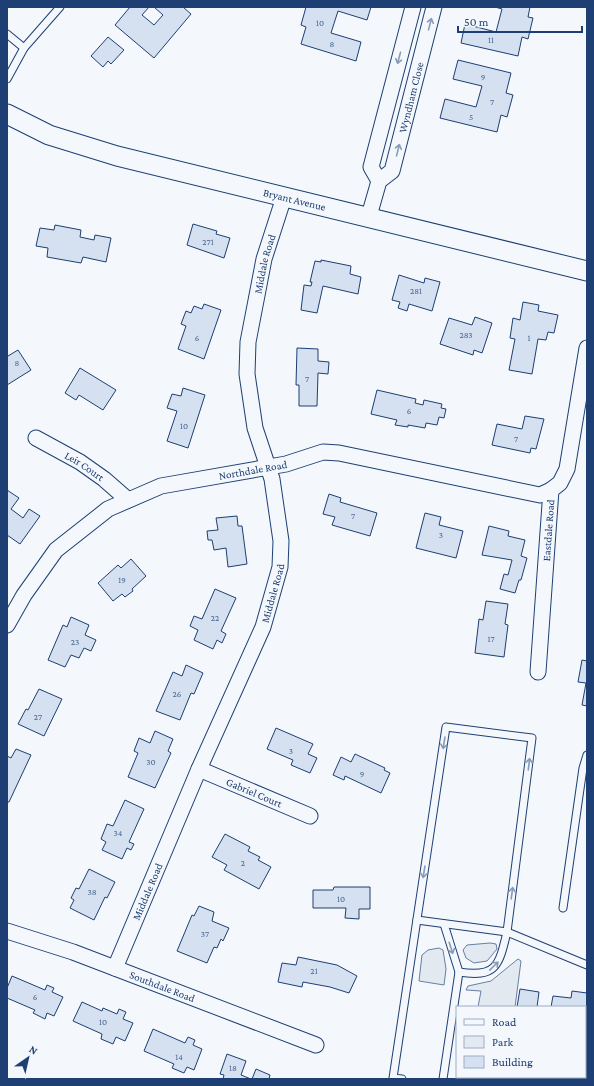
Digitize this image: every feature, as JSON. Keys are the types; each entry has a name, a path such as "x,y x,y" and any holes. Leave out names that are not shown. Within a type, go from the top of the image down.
{"street":[{"name":"Wyndham Close","path":"413,7 371,167 378,181 392,171 434,7"},
{"name":"Bryant Avenue","path":"7,114 48,135 116,156 369,216 587,271"},
{"path":"369,216 378,181"},
{"name":"Middale Road","path":"115,968 199,768 263,627 274,595 280,567 280,541 272,479 255,428 247,374 248,342 264,259 284,197"},
{"name":"Eastdale Road","path":"538,672 551,490 560,483 567,470 587,348"},
{"name":"Leir Court","path":"36,438 80,462 104,479 128,500"},
{"name":"Northdale Road","path":"7,625 24,595 56,550 108,509 161,486 286,464 323,452 339,453 540,495 551,490"},
{"name":"Gabriel Court","path":"199,768 310,816"},
{"name":"Southdale Road","path":"7,932 74,952 316,1046"}],"lane":[{"path":"7,79 24,48 60,7"},
{"path":"7,34 24,48"},
{"path":"402,1079 393,1078 446,727 532,738 507,932 501,958 494,967 485,973 476,974 459,972"},
{"path":"563,908 583,768 587,754"},
{"path":"417,920 507,932 587,965"},
{"path":"443,1079 459,972 444,924"}],"green space":[{"path":"490,943 496,944 497,949 487,961 474,963 466,958 463,950 467,945"},
{"path":"439,948 443,950 446,969 444,985 419,981 422,955 428,950"},
{"path":"518,959 521,961 515,1006 478,1006 481,991 466,990 468,986 491,981"}],"building":[{"path":"130,7 149,7 142,15 154,25 163,15 154,7 183,7 191,14 154,58 115,25"},
{"path":"306,7 371,7 367,20 338,11 331,33 361,42 356,61 301,44 306,27 301,25"},
{"path":"495,7 530,7 528,17 533,18 528,39 522,37 518,56 461,43 465,24 496,32 502,9"},
{"path":"108,37 124,50 111,64 108,61 103,67 91,56"},
{"path":"458,60 511,73 506,93 513,95 507,117 501,115 497,132 440,118 445,99 476,107 482,86 453,79"},
{"path":"193,224 217,231 216,234 230,238 224,258 187,245"},
{"path":"55,225 81,230 80,237 94,240 95,235 111,238 106,262 83,257 81,263 47,257 48,248 36,246 40,228 54,230"},
{"path":"321,260 351,266 350,274 361,277 358,294 323,286 317,313 301,310 304,285 311,286 312,282 310,282 315,261 321,262"},
{"path":"399,275 424,283 425,278 440,282 432,311 409,304 407,311 398,308 400,302 392,300"},
{"path":"523,302 539,305 538,311 558,315 554,333 548,332 546,340 538,339 532,374 509,370 515,339 510,338 513,318 520,320"},
{"path":"204,304 221,310 204,359 178,349 186,326 181,324 186,311 191,313 194,306 202,309"},
{"path":"475,317 492,323 482,353 474,350 473,355 440,344 449,318 472,325"},
{"path":"297,348 318,349 318,361 329,362 328,374 318,373 317,406 299,406 299,385 296,385"},
{"path":"18,350 31,370 7,385 7,354 8,356"},
{"path":"80,368 116,390 103,410 79,395 76,400 65,393"},
{"path":"183,388 205,395 188,448 167,441 177,411 167,408 172,394 181,396"},
{"path":"377,390 416,399 415,403 423,405 424,400 442,404 441,408 446,409 444,418 439,417 437,425 426,423 425,428 408,425 408,427 395,425 397,420 371,414"},
{"path":"525,416 544,419 536,449 531,448 530,453 492,445 497,424 522,429"},
{"path":"7,490 19,498 11,509 23,518 29,509 40,516 20,544 7,535"},
{"path":"329,494 341,498 340,502 377,513 370,536 332,525 335,517 323,514"},
{"path":"425,513 441,517 439,525 463,531 456,558 416,548"},
{"path":"237,516 238,526 242,526 247,564 228,567 226,548 214,550 212,540 208,540 207,531 218,530 216,518"},
{"path":"489,526 509,531 508,536 525,540 521,556 527,558 521,580 519,580 515,593 500,589 504,574 508,575 512,560 482,555"},
{"path":"131,559 146,576 132,589 133,591 125,597 122,594 113,601 98,583 118,565 121,568"},
{"path":"215,589 236,598 221,631 226,634 222,643 217,640 213,649 194,640 198,630 190,626 194,616 202,619"},
{"path":"486,601 508,604 505,624 508,625 504,657 475,653 479,619 483,620"},
{"path":"71,617 89,625 85,635 96,640 91,651 84,648 79,658 71,655 65,667 48,660 63,625 67,627"},
{"path":"582,660 587,661 587,706 582,705 586,683 578,682"},
{"path":"186,665 203,673 194,694 191,693 180,720 156,711 173,672 182,676"},
{"path":"39,689 62,699 44,736 18,724 26,709 28,710"},
{"path":"276,728 313,744 308,754 317,758 310,773 291,765 293,760 267,749"},
{"path":"155,731 173,739 168,751 171,753 155,788 128,777 138,753 134,751 139,738 150,743"},
{"path":"16,749 31,755 9,802 7,802 7,756 11,758"},
{"path":"355,754 385,768 384,770 390,773 381,793 345,776 344,780 333,775 341,757 351,762"},
{"path":"125,800 144,809 129,842 134,844 131,850 127,848 122,859 102,850 106,842 101,839 107,824 113,826"},
{"path":"225,834 250,847 248,851 260,857 258,860 271,867 259,889 224,870 227,865 212,857"},
{"path":"89,869 115,882 107,898 105,897 94,920 70,908 74,900 71,898 76,888 79,889"},
{"path":"334,887 370,887 370,909 359,909 359,919 345,918 346,908 313,908 313,890 333,890"},
{"path":"199,906 214,912 212,921 229,928 223,941 221,939 217,948 214,947 207,963 177,951 192,915 194,916"},
{"path":"298,957 337,965 357,976 349,993 330,987 303,982 302,987 278,982 282,963 296,965"},
{"path":"12,976 45,990 47,985 54,988 52,992 63,997 54,1016 47,1013 45,1019 33,1013 35,1010 7,998 7,988"},
{"path":"520,989 539,992 537,1006 517,1006"},
{"path":"572,991 587,993 587,1079 507,1079 586,1078 586,1006 551,1006 553,996 571,998"},
{"path":"82,1002 102,1011 103,1008 117,1014 119,1009 126,1012 123,1019 133,1023 125,1041 116,1037 113,1044 101,1039 102,1034 73,1021"},
{"path":"153,1029 185,1043 188,1037 195,1040 193,1045 202,1049 194,1070 187,1067 184,1073 172,1068 174,1064 144,1051"},
{"path":"227,1054 246,1061 241,1075 251,1079 223,1079 224,1075 220,1074"},
{"path":"256,1069 270,1075 269,1079 252,1079"}]}
